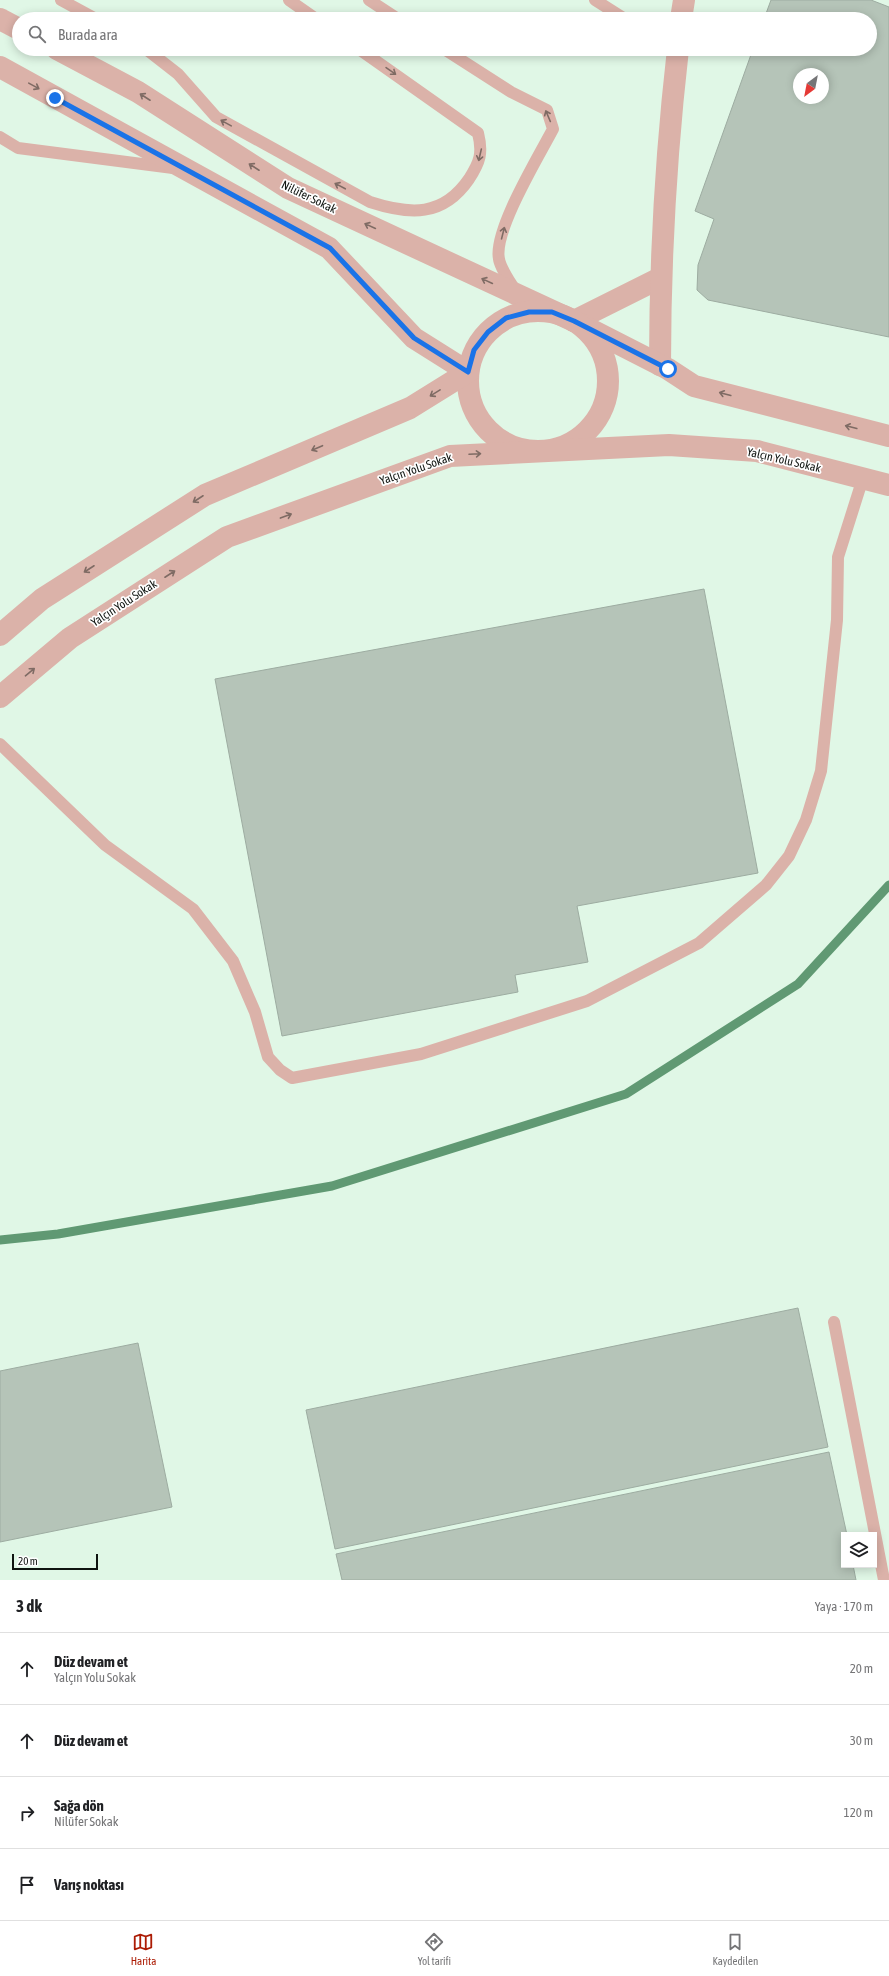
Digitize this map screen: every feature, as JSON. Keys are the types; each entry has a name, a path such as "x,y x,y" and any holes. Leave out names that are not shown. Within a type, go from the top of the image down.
{"street":[{"path":"682,12 684,0"},
{"path":"0,19 12,25"},
{"name":"Nilüfer Sokak","path":"70,56 138,92 288,188 574,321"},
{"path":"660,365 660,278 669,123 675,56"},
{"path":"0,67 330,248 414,338 468,372"},
{"path":"574,321 660,278"},
{"path":"574,321 591,335 603,355 608,378 605,400 595,421 579,438 559,448 536,451 513,446 493,435 478,418 469,396 468,372 474,350 488,332 506,318 529,312 552,312 574,321 660,365 694,386 889,436"},
{"path":"0,635 42,599 205,495 410,408 468,372"},
{"name":"Yalçın Yolu Sokak","path":"0,697 70,638 228,537 450,456 669,445 757,451 889,485"}],"lane":[{"path":"61,0 83,12"},
{"path":"289,0 306,12"},
{"path":"369,0 387,12"},
{"path":"595,0 614,12"},
{"path":"155,56 178,74 216,117 370,202 386,207 416,210 431,209 446,203 461,189 477,166 482,148 478,133 369,56"},
{"path":"455,56 511,92 547,110 553,129 511,208 502,233 499,259 517,295"},
{"path":"0,137 18,148 186,170"},
{"path":"0,744 105,845 193,909 233,961 255,1012 268,1057 280,1070 292,1078 421,1054 587,1001 699,943 766,885 785,862 806,820 821,771 837,620 838,557 863,478"},
{"path":"834,1322 884,1580"}],"shaded area":[{"path":"0,0 889,0 889,1580 0,1580"}],"building":[{"path":"771,0 871,0 889,7 889,337 708,300 697,290 698,265 714,219 695,211 750,56 877,56 877,12 767,12"},
{"path":"704,589 758,873 577,906 588,962 515,975 518,992 282,1036 215,679"},
{"path":"798,1308 828,1447 335,1549 306,1410"},
{"path":"138,1343 172,1507 0,1542 0,1371"},
{"path":"829,1452 846,1532 841,1532 841,1568 854,1568 856,1580 342,1580 336,1554"}],"waterway":[{"path":"0,1240 58,1234 332,1186 626,1094 798,984 889,885"}],"route":[{"path":"55,98 330,248 414,338 468,372 474,350 488,332 506,318 529,312 552,312 574,321 668,369"}]}
